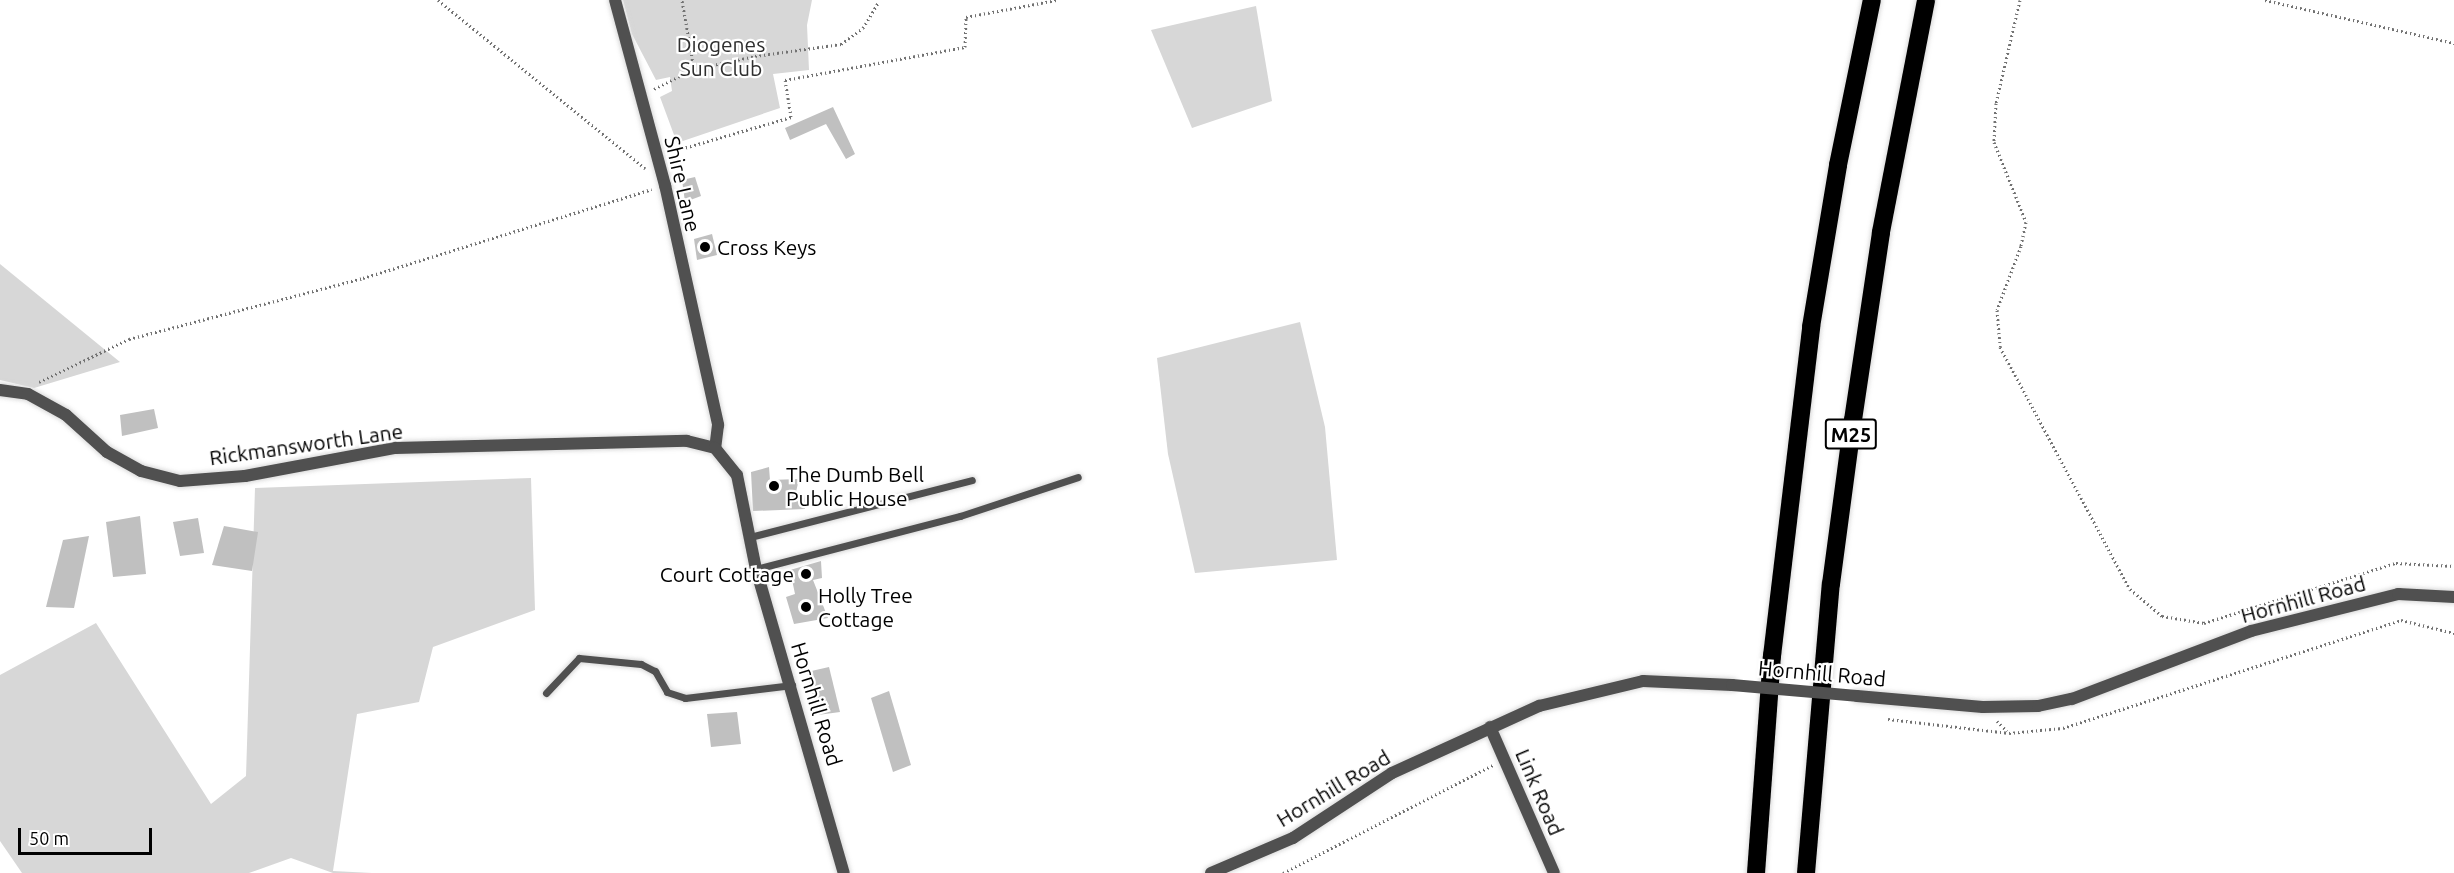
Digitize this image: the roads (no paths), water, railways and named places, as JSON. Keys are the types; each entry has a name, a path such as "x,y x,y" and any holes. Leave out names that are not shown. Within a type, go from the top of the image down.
{"highway":[{"name":"M25","path":"1756,873 1772,656 1810,339 1838,165 1872,0"},
{"name":"M25","path":"1806,873 1829,606 1852,420 1881,232 1926,0"}],"street":[{"name":"Shire Lane","path":"615,0 665,185 718,425 715,448"},
{"name":"Rickmansworth Lane","path":"0,390 28,393 66,415 107,452 132,466 180,481 245,476 395,448 687,441 715,448"},
{"name":"Hornhill Road","path":"715,448 737,475 756,569 792,685 844,873"},
{"name":"Hornhill Road","path":"1211,873 1293,838 1392,773 1490,727 1539,706 1643,681 1732,685 1983,707 2038,706 2072,699 2263,628 2398,594 2454,597"},
{"name":"Link Road","path":"1490,727 1554,873"}],"lane":[{"path":"756,569 960,516 1078,477"},
{"path":"750,537 972,480"},
{"path":"546,693 579,658 641,664 655,671 668,692 685,698 792,685"}],"place":[{"name":"Cross Keys","path":"705,247"},
{"name":"The Dumb Bell Public House","path":"774,486"},
{"name":"Court Cottage","path":"806,574"},
{"name":"Holly Tree Cottage","path":"806,607"}],"park label":[{"name":"Diogenes Sun Club","path":"721,56"}]}
